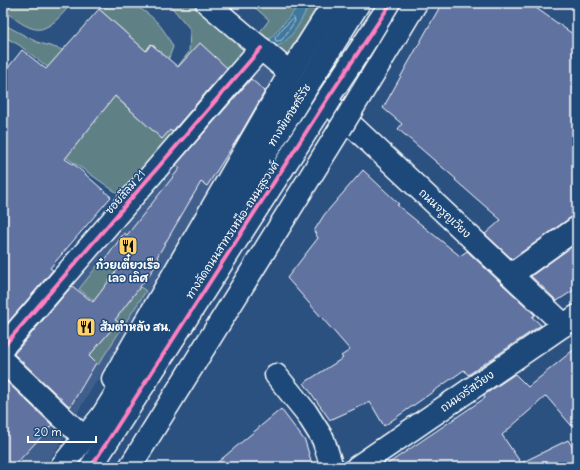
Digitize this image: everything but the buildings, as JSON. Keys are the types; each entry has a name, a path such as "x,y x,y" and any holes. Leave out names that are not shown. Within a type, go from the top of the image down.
{"main road":[{"path":"207,3 290,73"},
{"path":"56,467 115,377 290,73 334,3"},
{"name":"ทางพิเศษศรีรัช","path":"61,467 102,416 359,3"},
{"name":"ทางลัดถนนสาทรเหนือ-ถนนสุรวงศ์","path":"101,463 326,101 391,3"},
{"path":"130,467 340,129 416,3"},
{"name":"ซอยสีลม 21","path":"3,347 261,48"},
{"name":"ถนนจรูญเวียง","path":"326,101 511,275 570,320"},
{"path":"511,275 577,228"},
{"name":"ถนนจรัสเวียง","path":"358,467 570,320"},
{"path":"3,361 78,432"},
{"path":"276,375 306,412 323,439 332,467"}],"shaded area":[{"path":"259,55 283,76 74,418 7,356"},
{"path":"3,372 68,432 44,467 3,467"}],"green space":[{"path":"3,3 72,3 52,24 44,28 34,29 22,24 3,9"},
{"path":"131,3 151,16 165,32 173,47 167,63 160,52 152,44 146,51 99,9 114,4"},
{"path":"168,3 189,3 247,52 120,195 3,113 3,71 32,92 50,69 19,45 3,36 3,24 37,42 63,50 138,117 189,52 190,29"},
{"path":"250,3 322,3 286,60 256,37 269,20"},
{"path":"102,260 146,291 98,365 81,352 109,313 79,289"}],"water":[{"path":"301,3 310,3 293,33 278,46 271,43 270,39"}],"cycle path":[{"path":"91,467 326,101 391,3"},
{"path":"3,347 261,48"}],"place":[{"name":"ก๋วยเตี๋ยวเรือ เลอ เลิศ","path":"128,246"},
{"name":"ส้มตำหลัง สน.","path":"86,327"}]}
